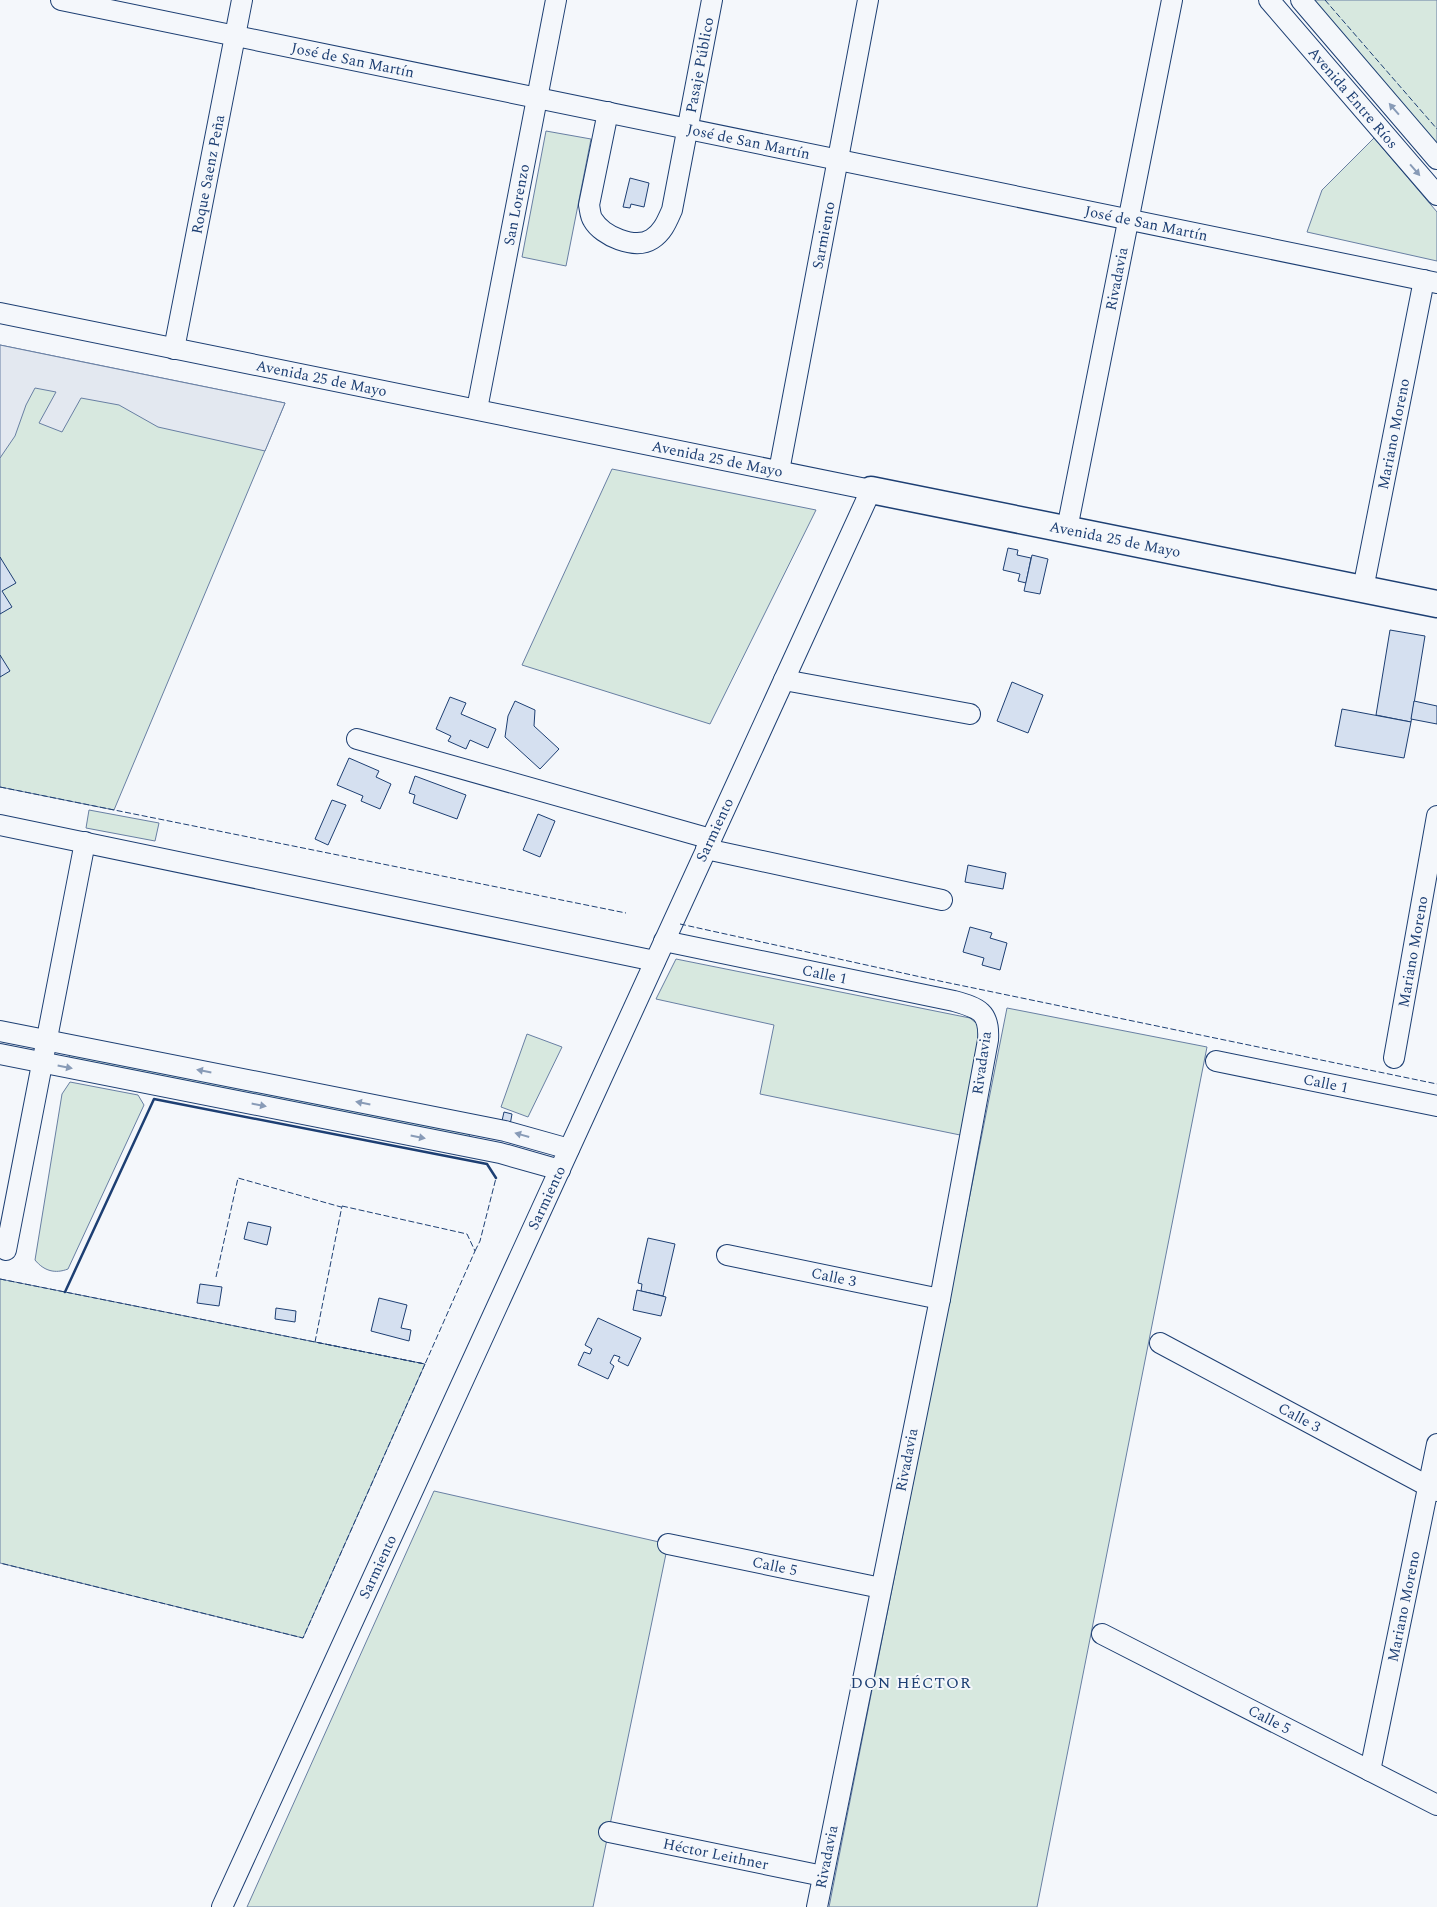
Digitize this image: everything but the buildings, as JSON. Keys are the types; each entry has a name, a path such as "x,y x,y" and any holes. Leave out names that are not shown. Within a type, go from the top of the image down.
{"main road":[{"name":"Avenida 25 de Mayo","path":"871,490 1437,604"}],"street":[{"name":"José de San Martín","path":"61,0 1431,282"},
{"name":"Roque Saenz Peña","path":"174,348 242,0"},
{"name":"San Lorenzo","path":"477,410 556,0"},
{"name":"Pasaje Público","path":"608,112 589,205 592,219 602,231 617,239 634,242 651,240 664,227 672,210 712,0"},
{"name":"Sarmiento","path":"779,471 868,0"},
{"name":"Rivadavia","path":"1067,529 1172,0"},
{"name":"Avenida Entre Ríos","path":"1270,0 1437,195"},
{"name":"Avenida Entre Ríos","path":"1301,0 1437,159"},
{"name":"Mariano Moreno","path":"1363,589 1431,282"},
{"name":"Avenida 25 de Mayo","path":"0,313 871,490"},
{"name":"Sarmiento","path":"222,1907 871,490"},
{"path":"784,680 970,714"},
{"path":"358,739 709,844 942,900"},
{"name":"Mariano Moreno","path":"1394,1058 1437,816"},
{"path":"0,825 655,961"},
{"path":"6,1250 85,842"},
{"name":"Calle 1","path":"664,941 954,1001 969,1005 983,1014"},
{"name":"Rivadavia","path":"817,1907 940,1299 988,1040 989,1025 983,1014"},
{"path":"0,1032 490,1128 569,1149"},
{"path":"0,1054 485,1150 560,1170"},
{"name":"Calle 1","path":"1216,1061 1437,1106"},
{"path":"485,1150 490,1128"},
{"name":"Calle 3","path":"727,1255 940,1299"},
{"name":"Calle 3","path":"1160,1343 1433,1489"},
{"name":"Mariano Moreno","path":"1370,1771 1433,1489 1437,1444"},
{"name":"Calle 5","path":"668,1544 881,1588"},
{"name":"Calle 5","path":"1102,1634 1437,1805"},
{"name":"Héctor Leithner","path":"609,1832 823,1876"}],"shaded area":[{"path":"1301,0 1437,0 1437,159"},
{"path":"546,131 591,139 566,266 522,257"},
{"path":"1374,138 1437,212 1437,261 1307,232 1322,190"},
{"path":"0,345 285,403 114,810 0,787"},
{"path":"0,345 285,403 265,451 158,427 119,405 81,398 62,432 39,423 56,392 35,388 26,405 15,436 0,458"},
{"path":"612,469 816,510 710,724 522,665"},
{"path":"89,810 159,823 155,841 86,828"},
{"path":"676,959 970,1018 981,1027 965,1136 760,1094 774,1025 656,999"},
{"path":"1007,1008 1207,1047 1037,1907 829,1907"},
{"path":"527,1034 562,1047 528,1117 501,1107"},
{"path":"70,1053 470,1133 469,1137 69,1058"},
{"path":"70,1082 138,1095 144,1105 68,1269 54,1271 46,1269 35,1260 62,1094"},
{"path":"0,1279 425,1364 303,1638 0,1563"},
{"path":"434,1491 668,1544 593,1907 247,1907"}],"fence":[{"path":"1325,0 1437,129"},
{"path":"0,787 626,913"},
{"path":"680,924 930,979 1437,1084"},
{"path":"216,1277 238,1178 341,1207"},
{"path":"475,1251 480,1241 496,1178"},
{"path":"342,1206 467,1234 475,1251 425,1364 315,1342 342,1206"},
{"path":"0,1279 425,1364 303,1638 0,1563"}],"wall":[{"path":"65,1292 154,1099 487,1164 496,1178"}],"district":[{"name":"DON HÉCTOR","path":"911,1683"}]}
